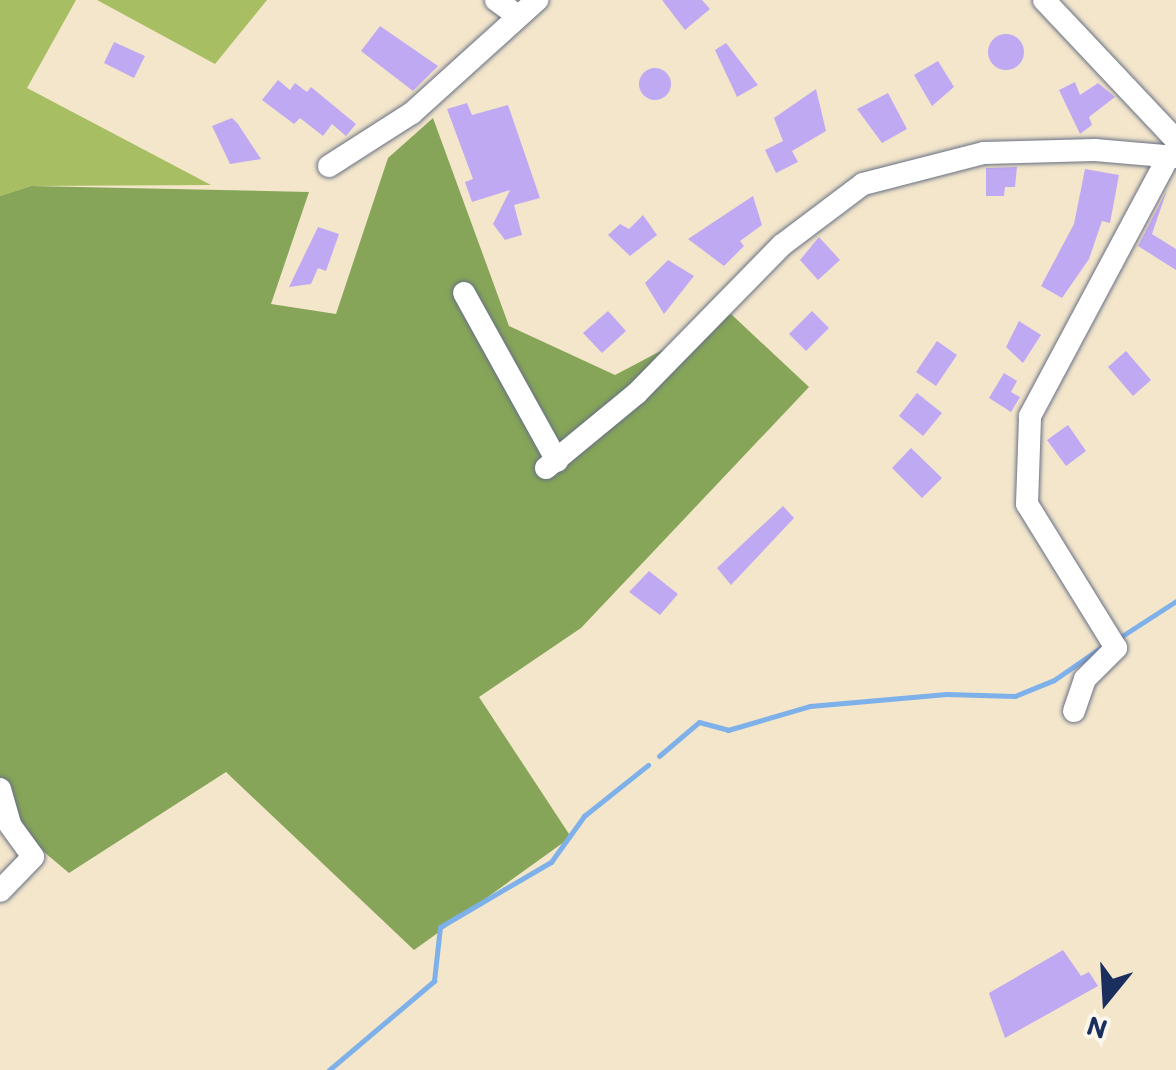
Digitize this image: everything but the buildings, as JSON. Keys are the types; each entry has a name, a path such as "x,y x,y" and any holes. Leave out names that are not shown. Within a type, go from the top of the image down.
{"street":[{"path":"496,0 518,16"},
{"path":"329,166 412,113 536,0"},
{"path":"1044,0 1173,152"},
{"path":"464,293 552,464 683,349 782,245 863,184 984,153 1173,152"},
{"path":"1074,711 1085,680 1116,648 1028,504 1023,470 1030,416 1173,152"},
{"path":"0,789 10,825 33,857 0,891"}],"green space":[{"path":"0,0 76,0 27,88 211,185 31,186 0,196"},
{"path":"97,0 267,0 215,64"},
{"path":"433,118 509,326 615,375 731,314 809,387 581,628 479,697 571,837 414,950 226,772 69,873 0,815 0,196 31,186 309,192 271,304 336,314 388,158"}],"waterway":[{"path":"1122,636 1176,601"},
{"path":"659,756 699,722 728,730 810,706 946,694 1015,696 1054,680 1102,647"},
{"path":"329,1070 434,981 440,927 551,862 584,816 648,765"}]}
